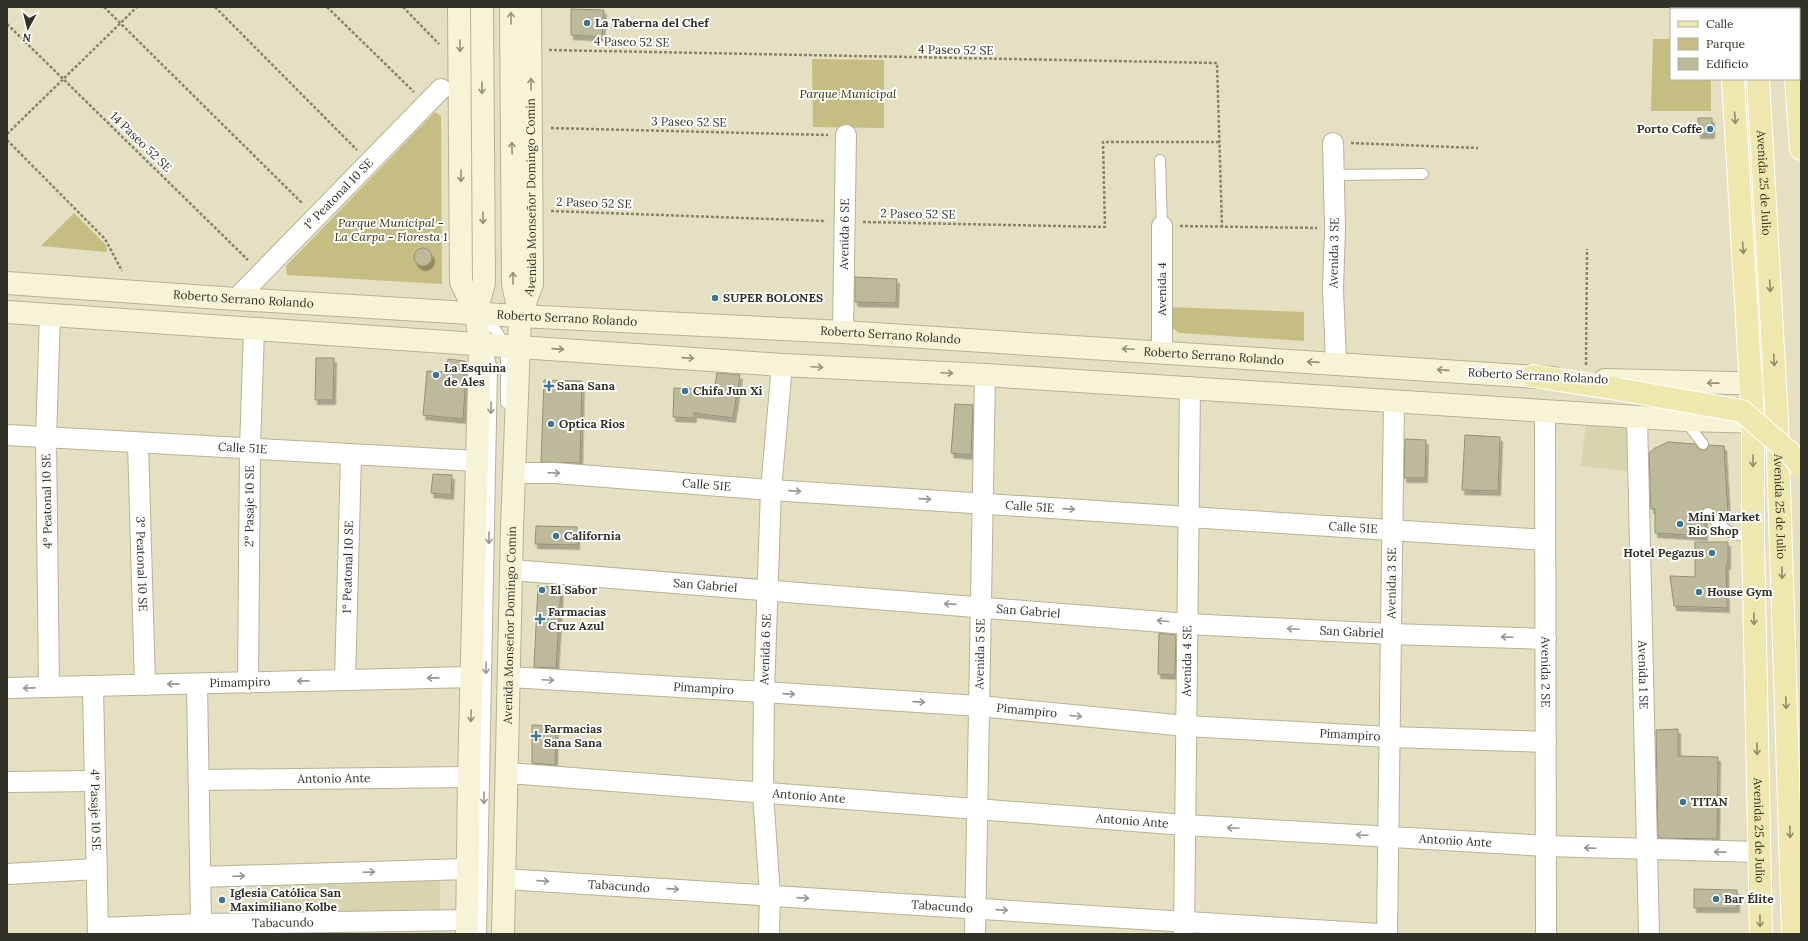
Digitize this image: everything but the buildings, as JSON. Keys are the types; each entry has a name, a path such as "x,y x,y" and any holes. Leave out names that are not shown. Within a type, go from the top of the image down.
{"main road":[{"path":"459,7 461,282 477,317"},
{"path":"477,317 484,283 482,7"},
{"name":"Avenida Monseñor Domingo Comín","path":"511,7 513,284 520,316"},
{"name":"Avenida Monseñor Domingo Comín","path":"520,316 532,284 530,7"},
{"name":"Avenida 25 de Julio","path":"1733,80 1752,384 1752,538 1760,934"},
{"name":"Avenida 25 de Julio","path":"1758,80 1777,422 1793,934"},
{"path":"1796,80 1801,149"},
{"name":"Roberto Serrano Rolando","path":"7,283 477,317 520,316 843,332 1586,380 1775,384"},
{"name":"Roberto Serrano Rolando","path":"7,312 782,365 985,375 1685,420 1777,422"},
{"name":"Avenida Monseñor Domingo Comin","path":"503,934 515,472 512,346 520,316"},
{"name":"Avenida Monseñor Domingo Comin","path":"472,929 468,869 480,344 477,317"},
{"path":"1533,376 1742,411 1790,452 1801,466"}],"street":[{"name":"1° Peatonal 10 SE","path":"236,299 441,89"},
{"name":"Avenida 6 SE","path":"843,332 846,135"},
{"name":"Avenida 3 SE","path":"1333,143 1335,228 1332,289 1336,363"},
{"name":"Avenida 4","path":"1162,226 1162,352"},
{"name":"4° Peatonal 10 SE","path":"49,687 46,438 50,315"},
{"name":"2° Pasaje 10 SE","path":"248,683 250,449 254,329"},
{"name":"Avenida 6 SE","path":"770,934 770,896 763,794 764,692 771,490 782,365"},
{"name":"Avenida 5 SE","path":"975,934 985,375"},
{"name":"Avenida 4 SE","path":"1184,928 1190,388"},
{"name":"Avenida 3 SE","path":"1387,934 1394,401"},
{"name":"Avenida 2 SE","path":"1545,411 1546,934"},
{"name":"Avenida 1 SE","path":"1637,416 1649,934"},
{"name":"Calle 51E","path":"7,435 477,461"},
{"name":"3° Peatonal 10 SE","path":"138,443 145,685"},
{"name":"1° Peatonal 10 SE","path":"345,680 351,454"},
{"name":"Calle 51E","path":"515,472 555,473 771,490 1545,540"},
{"name":"San Gabriel","path":"512,570 981,606 1188,624 1391,634 1546,639"},
{"name":"Pimampiro","path":"7,688 472,677"},
{"name":"Pimampiro","path":"509,677 979,706 1186,726 1389,737 1546,742"},
{"path":"197,684 201,924"},
{"name":"4° Pasaje 10 SE","path":"93,686 98,931"},
{"name":"Antonio Ante","path":"507,773 763,794 1185,825 1546,846 1759,852"},
{"name":"Antonio Ante","path":"199,780 469,777"},
{"path":"7,782 95,781"},
{"path":"7,874 97,868"},
{"path":"200,877 468,869"},
{"name":"Tabacundo","path":"504,879 976,909 1184,928 1379,934"},
{"name":"Tabacundo","path":"98,931 201,924 472,929"}],"lane":[{"path":"1160,160 1162,226"},
{"path":"1333,174 1423,174"},
{"name":"Roberto Serrano Rolando","path":"7,290 477,317 495,329 512,346"},
{"name":"Roberto Serrano Rolando","path":"7,302 463,335 480,344"},
{"name":"Avenida Monseñor Domingo Comin","path":"472,929 492,368 488,354 480,344"},
{"name":"Avenida Monseñor Domingo Comin","path":"506,414 512,346"},
{"path":"1685,420 1703,444"},
{"name":"Avenida Monseñor Domingo Comin","path":"495,934 505,430"},
{"path":"1708,513 1723,530 1752,538"}],"path":[{"path":"104,7 317,216"},
{"path":"7,134 137,7"},
{"path":"215,7 370,162"},
{"path":"327,7 426,104"},
{"path":"403,7 440,45"},
{"name":"14 Paseo 52 SE","path":"7,24 262,273"},
{"name":"4 Paseo 52 SE","path":"531,49 1217,64 1218,142 1222,227"},
{"name":"3 Paseo 52 SE","path":"531,127 846,135"},
{"path":"7,140 105,240 133,291"},
{"name":"2 Paseo 52 SE","path":"532,210 845,222 1105,226 1103,142 1218,142"},
{"path":"1333,143 1478,148"},
{"path":"1162,226 1335,228"},
{"path":"1586,380 1587,249"}],"shaded area":[{"path":"1586,422 1628,426 1627,471 1581,466"},
{"path":"440,881 440,918 261,919 261,882"}],"green space":[{"path":"1653,39 1670,39 1670,80 1711,80 1711,111 1651,111"},
{"name":"Parque Municipal","path":"812,59 884,60 884,128 813,127"},
{"name":"Parque Municipal - La Carpa - Floresta 1","path":"435,112 441,116 442,284 287,275 286,266"},
{"path":"74,213 106,245 107,252 41,246"},
{"path":"1167,307 1304,312 1304,341 1179,333 1170,326"}],"place":[{"name":"La Taberna del Chef","path":"587,23"},
{"name":"Porto Coffe","path":"1710,129"},
{"name":"SUPER BOLONES","path":"715,298"},
{"name":"La Esquina de Ales","path":"436,375"},
{"name":"Sana Sana","path":"549,386"},
{"name":"Chifa Jun Xi","path":"685,391"},
{"name":"Optica Rios","path":"551,424"},
{"name":"Mini Market Rio Shop","path":"1680,524"},
{"name":"California","path":"556,536"},
{"name":"Hotel Pegazus","path":"1712,553"},
{"name":"El Sabor","path":"542,590"},
{"name":"House Gym","path":"1699,592"},
{"name":"Farmacias Cruz Azul","path":"540,619"},
{"name":"Farmacias Sana Sana","path":"536,736"},
{"name":"TITAN","path":"1683,802"},
{"name":"Bar Élite","path":"1716,899"},
{"name":"Iglesia Católica San Maximiliano Kolbe","path":"222,900"}]}
